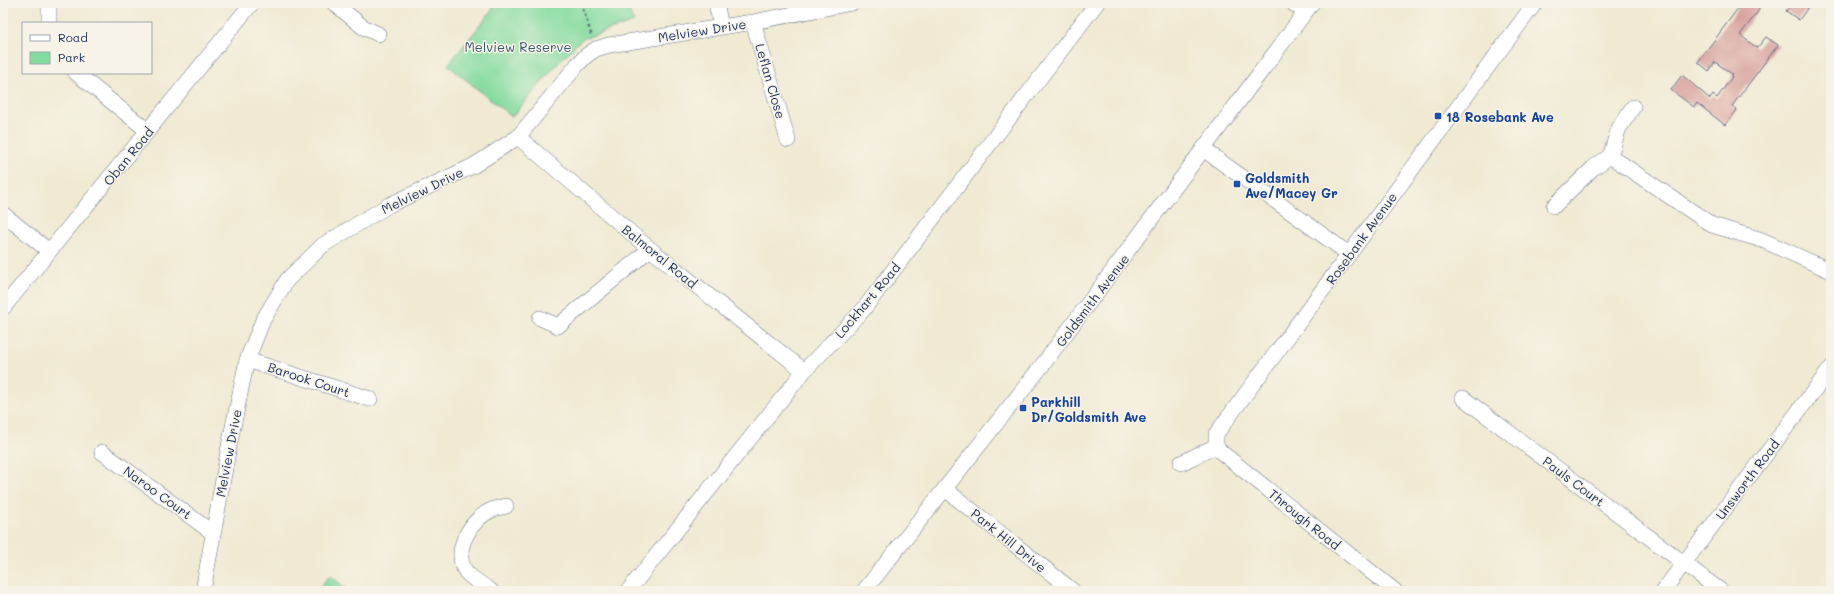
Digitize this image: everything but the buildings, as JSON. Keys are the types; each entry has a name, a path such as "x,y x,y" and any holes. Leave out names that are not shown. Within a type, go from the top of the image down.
{"street":[{"path":"49,3 49,22"},
{"name":"Oban Road","path":"3,308 252,3"},
{"path":"334,3 363,27 378,34"},
{"path":"716,3 721,26"},
{"name":"Melview Drive","path":"203,591 229,446 247,360 263,320 286,280 323,245 389,205 473,166 518,137 578,64 596,49 635,40 753,22 852,3"},
{"name":"Lockhart Road","path":"628,591 804,371 863,310 1097,3"},
{"path":"1293,3 1309,8"},
{"name":"Rosebank Avenue","path":"1216,446 1216,434 1535,3"},
{"name":"Goldsmith Avenue","path":"864,591 1044,363 1309,8"},
{"name":"Leflan Close","path":"753,22 788,140"},
{"path":"77,74 148,131"},
{"path":"1554,206 1593,168 1610,156 1619,128 1633,107"},
{"name":"Balmoral Road","path":"518,137 650,249 804,371"},
{"path":"1204,149 1349,254"},
{"path":"1610,156 1712,225 1762,240 1831,271"},
{"path":"3,214 50,251"},
{"path":"540,318 558,326 650,249"},
{"name":"Barook Court","path":"247,360 370,399"},
{"name":"Unsworth Road","path":"1663,591 1831,368"},
{"name":"Pauls Court","path":"1463,398 1721,591"},
{"path":"1181,463 1216,446"},
{"name":"Through Road","path":"1216,446 1221,452 1395,591"},
{"name":"Naroo Court","path":"102,452 213,533"},
{"name":"Park Hill Drive","path":"945,489 1072,591"},
{"path":"491,591 467,572 460,559 461,544 478,520 493,509 506,506"}],"path":[{"path":"581,3 596,49"}],"green space":[{"name":"Melview Reserve","path":"488,3 626,3 634,22 582,39 559,62 512,117 448,65 494,8"},
{"path":"330,575 349,591 317,591"}],"place":[{"name":"18 Rosebank Ave","path":"1438,116"},
{"name":"Goldsmith Ave/Macey Gr","path":"1237,184"},
{"name":"Parkhill Dr/Goldsmith Ave","path":"1023,408"}]}
